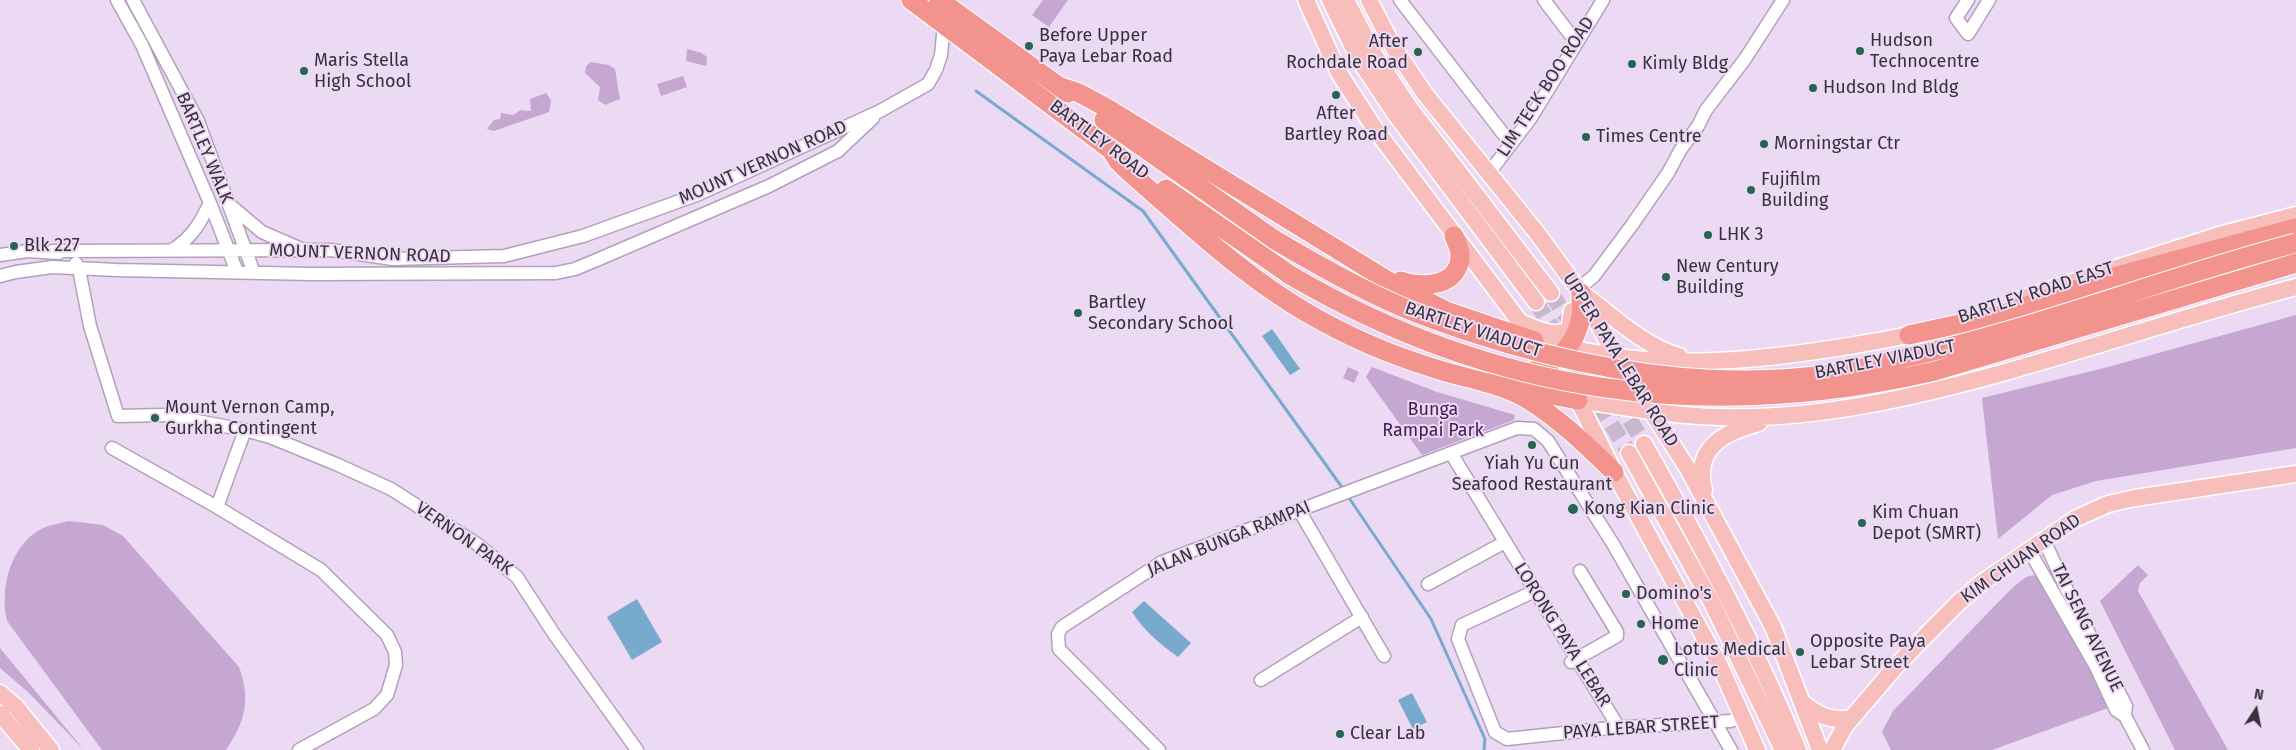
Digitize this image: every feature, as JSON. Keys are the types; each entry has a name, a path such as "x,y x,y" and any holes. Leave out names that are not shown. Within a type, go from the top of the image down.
{"highway":[{"name":"BARTLEY ROAD","path":"911,0 1112,151 1290,275"},
{"name":"BARTLEY ROAD","path":"939,0 1275,240"},
{"path":"1058,86 1079,93 1107,108 1378,275 1438,307 1470,321 1534,341"},
{"path":"1112,151 1127,170 1237,264 1308,314 1378,349 1526,398 1583,441 1614,472"},
{"path":"1909,336 2000,315 2114,277 2296,228"},
{"path":"1378,275 1416,286 1443,282 1454,273 1459,264 1461,253 1454,236"},
{"name":"BARTLEY VIADUCT","path":"1275,240 1334,275 1395,304 1508,345 1594,365 1652,375 1745,380 1838,373 1936,351 2034,324 2254,254 2296,243"},
{"name":"BARTLEY VIADUCT","path":"1290,275 1323,294 1406,334 1541,377 1629,392 1669,396 1746,397 1819,392 1898,380 1935,371 2296,263"},
{"path":"1485,383 1522,377 1551,363 1568,347 1581,316 1580,291"},
{"path":"1449,372 1483,368 1489,344 1470,321"},
{"path":"1485,383 1578,400"}],"main road":[{"path":"1306,0 1339,73 1375,129 1578,400 1614,472 1720,666 1757,750"},
{"path":"1330,0 1360,61 1396,115 1536,302"},
{"name":"UPPER PAYA LEBAR ROAD","path":"1346,0 1376,56 1409,108 1551,294"},
{"name":"UPPER PAYA LEBAR ROAD","path":"1369,0 1394,48 1425,94 1567,272 1580,291 1616,356 1653,411 1688,469 1773,627 1820,750"},
{"name":"BARTLEY ROAD EAST","path":"1534,341 1636,359 1699,361 1770,357 1909,336 2084,277 2219,235 2296,215"},
{"path":"1520,322 1546,332 1564,332 1569,330 1573,306 1567,272"},
{"path":"1578,400 1653,411 1720,417 1795,414 1887,403 1935,391 2296,287"},
{"path":"1580,291 1667,353 1699,361"},
{"path":"1713,516 1702,482 1701,469 1714,443 1722,436 1743,427 1795,414"},
{"name":"UPPER PAYA LEBAR ROAD","path":"1644,444 1683,513 1758,659 1798,750"},
{"path":"1629,454 1712,603 1782,750"},
{"name":"KIM CHUAN ROAD","path":"1832,750 1845,726 1897,665 1959,602 1983,582 2075,519 2108,504 2145,496 2296,474"},
{"path":"0,693 16,707 51,750"},
{"path":"1802,702 1823,717 1842,720 1852,718"},
{"path":"0,714 31,750"}],"street":[{"name":"BARTLEY WALK","path":"117,0 142,46 210,203 237,272"},
{"name":"BARTLEY WALK","path":"133,0 198,121 254,272"},
{"path":"1400,0 1511,144"},
{"path":"1544,0 1576,42"},
{"name":"LIM TECK BOO ROAD","path":"1489,173 1530,119 1576,42 1604,0"},
{"path":"1580,291 1594,276 1632,225 1668,173 1681,148 1698,126 1706,110 1745,59 1783,0"},
{"path":"1968,0 1956,18 1968,34 1989,0"},
{"name":"MOUNT VERNON ROAD","path":"0,255 27,251 246,252 331,250 392,259 504,256 583,236 699,194 880,111 928,84 936,70 941,55 944,24"},
{"name":"MOUNT VERNON ROAD","path":"0,276 52,267 237,272 556,273 576,269 769,186 838,151 880,111"},
{"path":"170,251 186,242 210,203"},
{"path":"228,204 262,232 306,251"},
{"path":"52,251 72,257 79,269"},
{"path":"504,256 506,273"},
{"name":"VERNON PARK","path":"79,269 90,326 118,416 165,415 246,430 336,464 391,490 476,544 517,577 554,634 637,750"},
{"name":"JALAN BUNGA RAMPAI","path":"1159,750 1059,649 1058,634 1062,627 1162,562 1518,428 1534,429 1548,441 1581,492 1716,721"},
{"path":"218,507 246,430"},
{"path":"112,448 218,507 321,570 352,598 387,635 395,652 396,666 387,695 374,709 299,750"},
{"name":"LORONG PAYA LEBAR","path":"1451,453 1535,591 1574,661 1619,728"},
{"path":"1300,510 1384,656"},
{"name":"TAI SENG AVENUE","path":"2044,540 2065,586 2126,706 2125,716"},
{"path":"1428,584 1505,542"},
{"name":"TAI SENG AVENUE","path":"2029,550 2095,665 2116,710 2125,716 2143,750"},
{"path":"1574,661 1614,639 1617,632 1580,571"},
{"name":"PAYA LEBAR STREET","path":"1535,591 1462,624 1459,631 1458,639 1495,732 1507,739 1619,728 1730,721 1743,717"},
{"path":"1261,680 1362,617"},
{"path":"1716,721 1731,750"}],"green space":[{"path":"1043,0 1068,0 1049,27 1032,15"},
{"path":"687,49 702,53 707,57 706,66 686,61"},
{"path":"591,62 609,65 615,69 620,99 605,105 598,100 600,87 585,73 586,66"},
{"path":"683,76 687,87 661,96 657,84"},
{"path":"546,93 551,100 549,112 494,131 487,129 494,120 500,119 501,113 513,115 521,110 531,111 530,99"},
{"path":"2296,315 2296,448 2096,481 2052,495 1998,539 1982,398 2104,368"},
{"path":"1348,367 1359,372 1354,383 1343,378"},
{"name":"Bunga Rampai Park","path":"1372,367 1437,392 1515,415 1514,420 1422,455 1366,377"},
{"path":"69,521 103,525 123,536 239,667 245,690 244,710 238,730 226,750 102,750 7,621 5,609 6,584 13,560 19,550 36,532 48,526"},
{"path":"2138,565 2148,575 2140,583 2138,591 2228,750 2175,750 2100,601"},
{"path":"2035,575 2049,582 2060,601 2108,708 1992,750 1891,750 1882,732 1893,711 2012,588 2026,577"},
{"path":"0,648 84,750 28,692 0,668"}],"water":[{"path":"1272,329 1300,369 1290,375 1262,336"},
{"path":"637,599 662,642 632,660 607,617"},
{"path":"1144,601 1191,643 1178,657 1153,637 1132,612"},
{"path":"1412,693 1427,722 1413,729 1398,700"}],"waterway":[{"path":"976,91 1143,211 1344,490"},
{"path":"1347,495 1431,619 1485,739 1484,750"}],"tunnel":[{"path":"1551,293 1575,331"},
{"path":"1536,302 1629,453"},
{"path":"1593,358 1644,444"}],"place":[{"name":"Before Upper Paya Lebar Road","path":"1029,46"},
{"name":"Hudson Technocentre","path":"1860,51"},
{"name":"After Rochdale Road","path":"1418,52"},
{"name":"Kimly Bldg","path":"1632,64"},
{"name":"Maris Stella High School","path":"304,71"},
{"name":"Hudson Ind Bldg","path":"1813,88"},
{"name":"After Bartley Road","path":"1336,95"},
{"name":"Times Centre","path":"1586,137"},
{"name":"Morningstar Ctr","path":"1764,144"},
{"name":"Fujifilm Building","path":"1751,190"},
{"name":"LHK 3","path":"1708,235"},
{"name":"Blk 227","path":"14,246"},
{"name":"New Century Building","path":"1666,277"},
{"name":"Bartley Secondary School","path":"1078,313"},
{"name":"Mount Vernon Camp, Gurkha Contingent","path":"155,418"},
{"name":"Yiah Yu Cun Seafood Restaurant","path":"1532,445"},
{"name":"Kong Kian Clinic","path":"1573,509"},
{"name":"Kim Chuan Depot (SMRT)","path":"1862,523"},
{"name":"Domino's","path":"1626,594"},
{"name":"Home","path":"1641,624"},
{"name":"Opposite Paya Lebar Street","path":"1800,652"},
{"name":"Lotus Medical Clinic","path":"1663,660"},
{"name":"Clear Lab","path":"1340,734"}]}
